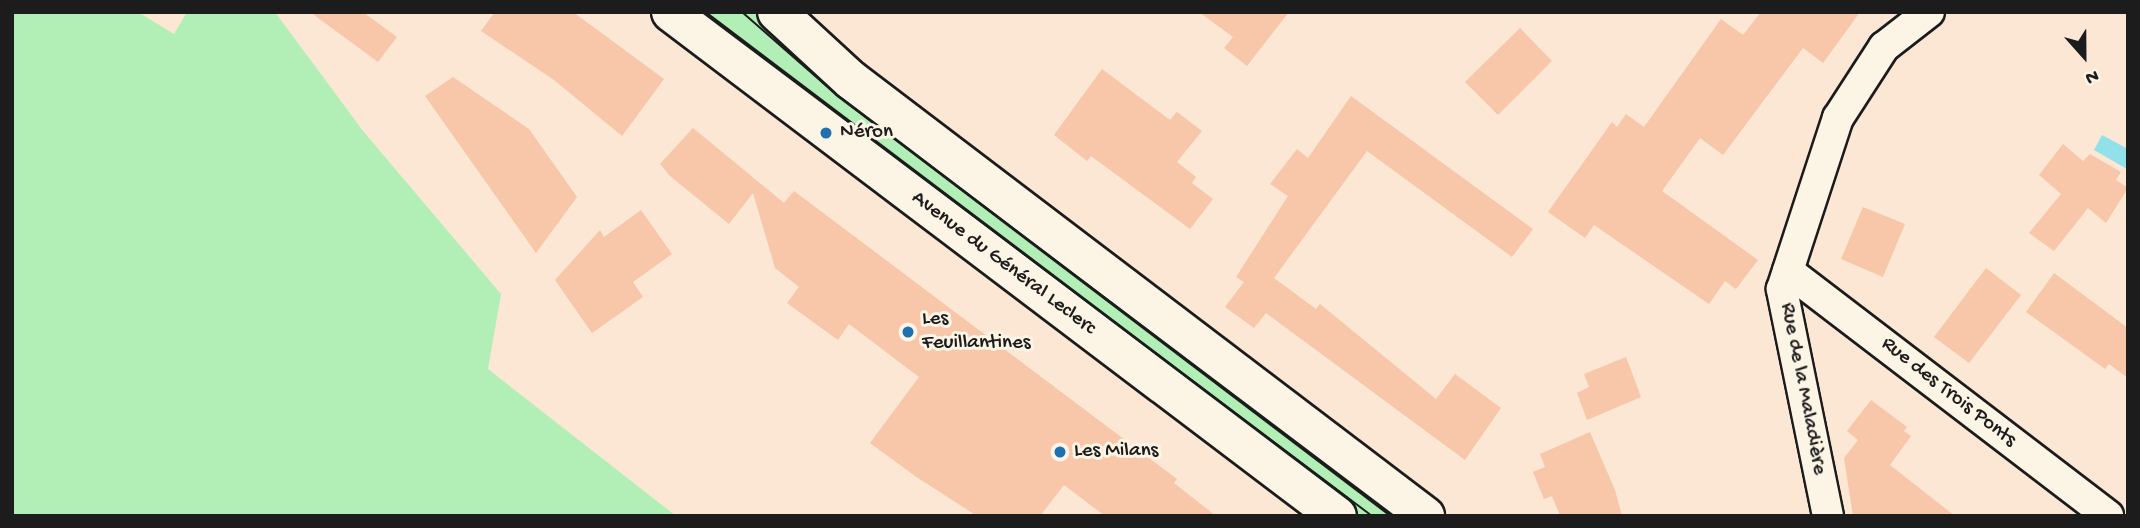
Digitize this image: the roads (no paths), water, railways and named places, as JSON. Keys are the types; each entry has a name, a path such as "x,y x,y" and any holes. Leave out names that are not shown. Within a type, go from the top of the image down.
{"main road":[{"name":"Avenue du Général Leclerc","path":"671,12 1337,516"},
{"path":"777,12 851,80 1425,516"}],"street":[{"name":"Rue de la Maladière","path":"1828,516 1782,289 1838,118 1884,47 1929,12"},
{"name":"Rue des Trois Ponts","path":"1788,271 2108,516"}],"water":[{"path":"2102,135 2128,149 2127,169 2094,150"}],"tram line":[{"path":"702,12 1372,516"},
{"path":"742,12 838,96 1394,516"}],"place":[{"name":"Néron","path":"826,133"},
{"name":"Les Feuillantines","path":"908,332"},
{"name":"Les Milans","path":"1060,452"}]}
